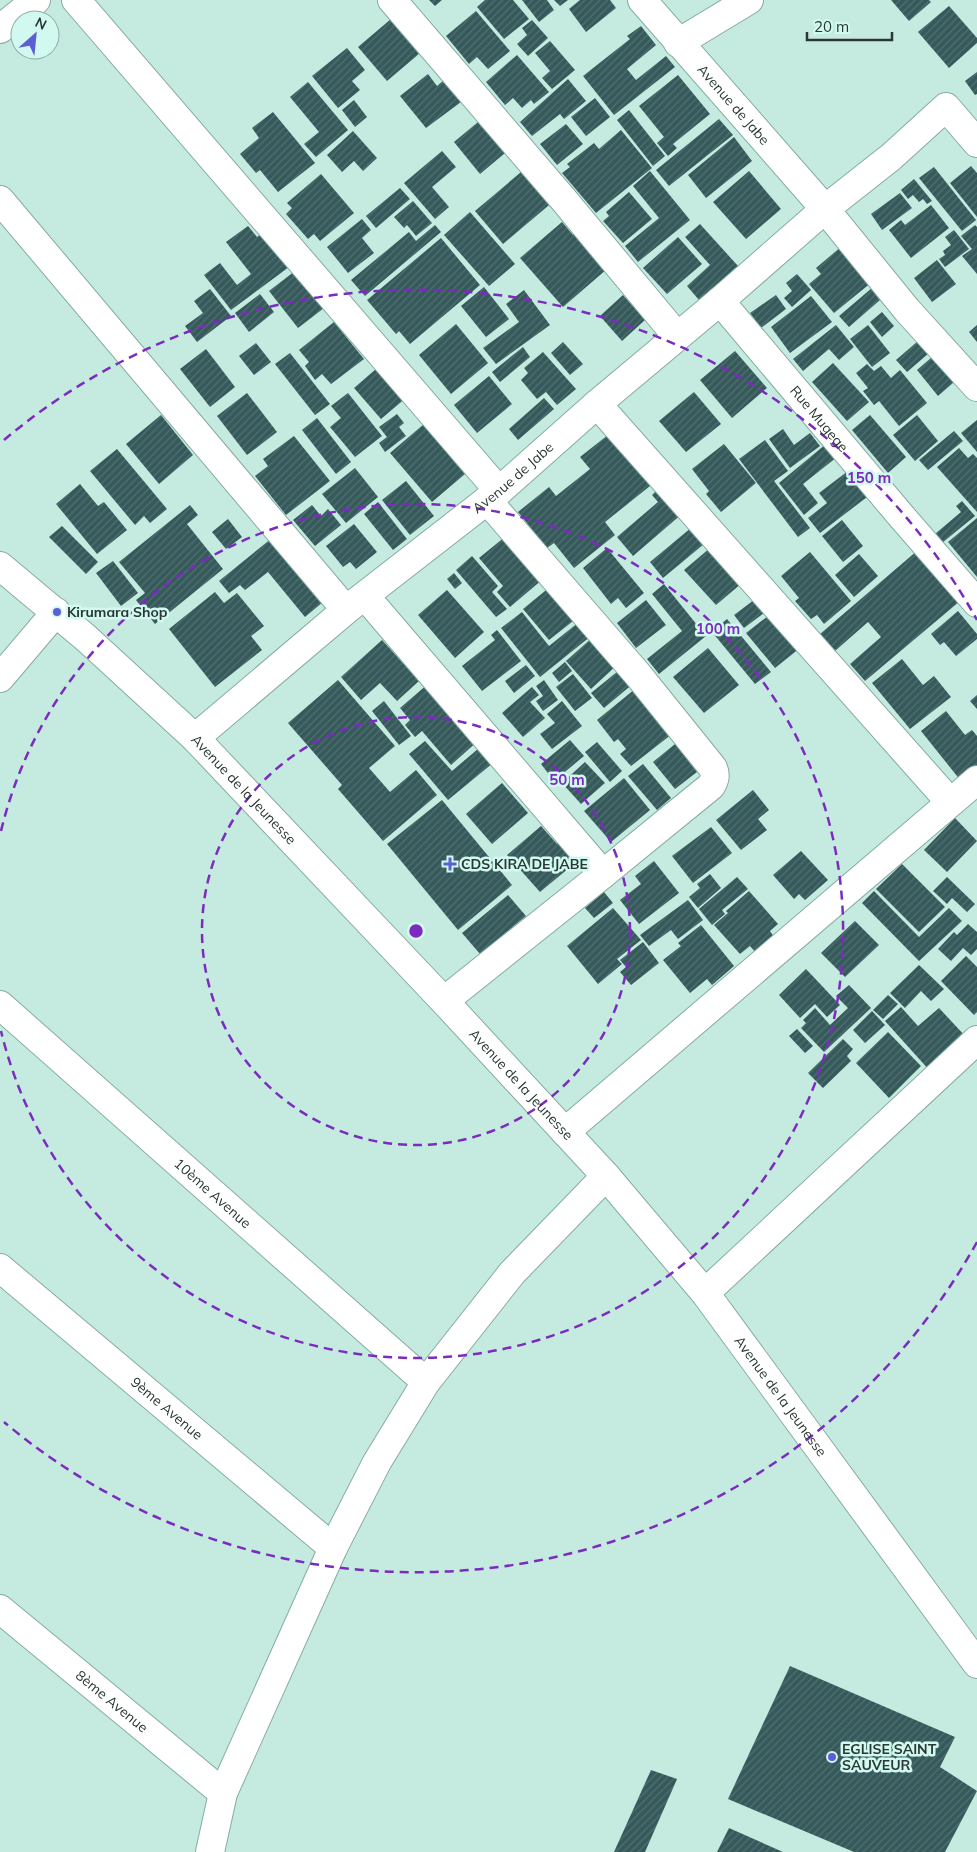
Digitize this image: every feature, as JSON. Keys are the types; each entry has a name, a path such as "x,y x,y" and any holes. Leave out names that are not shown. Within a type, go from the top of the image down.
{"street":[{"path":"0,29 36,0"},
{"path":"76,0 493,495 713,768 715,780 711,786 444,1001"},
{"path":"392,0 678,336"},
{"name":"Avenue de Jabe","path":"642,0 825,209"},
{"path":"678,43 749,0"},
{"name":"Avenue de Jabe","path":"195,738 356,603 493,495 946,107 977,143"},
{"path":"0,200 356,603 603,874"},
{"path":"825,209 907,310 977,387"},
{"name":"Rue Mugege","path":"720,302 902,517 977,602"},
{"path":"597,404 950,802"},
{"name":"Avenue de la Jeunesse","path":"0,566 56,612 195,738 444,1001 606,1176 704,1294 977,1664"},
{"path":"0,678 56,612"},
{"path":"565,1132 977,780"},
{"name":"10ème Avenue","path":"0,1005 426,1382"},
{"path":"704,1294 977,1040"},
{"path":"210,1852 223,1793 333,1548 377,1462 426,1382 512,1273 606,1176"},
{"name":"9ème Avenue","path":"0,1268 333,1548"},
{"name":"8ème Avenue","path":"0,1608 223,1793"}],"building":[{"path":"429,0 442,0 435,6"},
{"path":"485,0 513,0 529,19 504,39 477,7"},
{"path":"522,0 547,0 554,10 539,22"},
{"path":"554,0 568,0 560,6"},
{"path":"580,0 610,0 616,8 586,32 569,9"},
{"path":"891,0 929,0 931,2 909,21"},
{"path":"949,6 977,38 977,43 949,68 918,32"},
{"path":"476,11 510,51 488,69 477,57 469,64 446,36"},
{"path":"391,19 420,53 387,81 358,47"},
{"path":"532,20 548,38 528,56 517,44 527,35 522,28"},
{"path":"641,26 656,45 627,69 636,80 666,56 675,67 614,115 583,76 630,39 627,36"},
{"path":"550,41 575,70 552,89 542,78 550,71 535,53"},
{"path":"347,48 365,70 352,81 360,90 338,108 312,76"},
{"path":"517,55 549,92 534,104 531,100 522,108 513,98 505,105 486,82"},
{"path":"977,72 977,94 975,95 965,81"},
{"path":"428,74 437,86 444,80 461,102 426,128 400,96"},
{"path":"678,75 710,114 673,144 677,148 668,156 657,143 664,137 639,106"},
{"path":"568,79 586,101 564,119 560,114 532,136 520,122"},
{"path":"308,82 348,130 316,157 304,144 319,132 290,97"},
{"path":"595,98 610,117 586,136 571,117"},
{"path":"354,100 367,117 355,127 342,110"},
{"path":"629,110 665,156 653,166 617,120"},
{"path":"273,112 315,163 278,192 260,170 256,173 240,154 259,138 252,128"},
{"path":"719,119 733,135 669,186 656,170"},
{"path":"478,122 505,153 480,174 454,142"},
{"path":"566,124 583,144 557,165 540,144"},
{"path":"621,130 652,168 596,213 562,173 570,167 567,164 594,143 599,149"},
{"path":"353,131 377,158 363,171 354,161 342,172 327,155"},
{"path":"734,137 752,161 706,198 688,175"},
{"path":"442,151 456,167 432,187 449,207 435,219 404,183"},
{"path":"971,166 977,173 977,217 950,183"},
{"path":"527,167 555,200 503,244 475,211"},
{"path":"934,167 976,220 962,231 919,178"},
{"path":"650,171 690,220 638,262 625,246 659,218 633,186"},
{"path":"749,171 781,209 746,239 713,202"},
{"path":"321,174 354,213 320,241 314,234 308,239 286,214 292,208 287,203"},
{"path":"914,179 932,201 927,204 923,199 919,202 913,195 908,199 901,190"},
{"path":"400,188 410,199 376,228 366,216"},
{"path":"629,192 652,219 623,243 603,221 609,216 606,212"},
{"path":"900,193 912,208 882,230 871,214"},
{"path":"413,201 432,223 416,236 407,225 404,228 394,217"},
{"path":"931,205 949,228 911,258 889,230 901,220 905,225"},
{"path":"470,212 515,264 489,286 444,235"},
{"path":"362,219 371,230 362,238 374,253 348,273 327,247"},
{"path":"562,222 573,235 583,227 614,263 563,307 520,258"},
{"path":"700,224 738,266 699,300 687,286 710,265 685,237"},
{"path":"435,225 441,232 365,296 351,280 409,232 416,241"},
{"path":"975,225 977,227 977,274 962,256 972,249 961,236"},
{"path":"248,226 257,237 262,233 289,267 231,310 204,275 220,263 237,285 251,274 226,242"},
{"path":"954,230 969,249 945,267 939,259 945,255 943,251 951,245 945,237"},
{"path":"678,237 702,264 667,294 643,268"},
{"path":"441,238 480,285 410,344 399,331 396,334 367,300"},
{"path":"842,246 872,282 834,313 809,284 821,274 816,268"},
{"path":"937,260 956,284 932,302 914,278"},
{"path":"295,271 324,308 298,328 269,291"},
{"path":"797,274 811,290 792,307 784,298 792,291 786,283"},
{"path":"879,282 888,293 849,327 839,316"},
{"path":"484,287 509,319 486,337 461,306"},
{"path":"210,289 231,316 197,342 185,326 203,313 194,301"},
{"path":"524,290 550,325 496,364 483,348 519,322 506,304"},
{"path":"260,294 274,312 249,332 235,313"},
{"path":"623,295 645,320 622,341 600,316"},
{"path":"776,295 786,309 761,328 750,313"},
{"path":"811,296 832,322 790,353 771,327"},
{"path":"882,312 894,326 882,337 870,322"},
{"path":"334,322 364,359 331,384 322,374 315,380 305,366 309,362 299,350"},
{"path":"456,324 488,363 451,394 419,355"},
{"path":"836,325 854,347 839,360 829,349 803,371 793,359"},
{"path":"868,325 890,353 872,367 850,339"},
{"path":"977,325 977,342 969,332"},
{"path":"925,335 936,347 907,372 896,360"},
{"path":"563,342 583,364 570,375 551,353"},
{"path":"256,343 271,362 254,375 239,356"},
{"path":"523,347 530,357 500,382 492,372"},
{"path":"206,349 235,387 210,407 180,369"},
{"path":"735,351 767,388 732,418 700,380"},
{"path":"939,351 961,376 938,396 917,370"},
{"path":"543,352 576,389 557,405 546,392 537,399 521,380 528,373 524,368"},
{"path":"290,353 330,404 315,415 275,364"},
{"path":"383,363 407,397 381,419 354,388"},
{"path":"833,363 869,402 847,421 812,382"},
{"path":"867,364 874,371 881,366 891,378 900,370 927,403 899,426 879,401 874,405 863,391 868,388 856,373"},
{"path":"489,376 512,404 477,433 454,405"},
{"path":"694,392 721,424 686,452 659,421"},
{"path":"247,393 277,432 247,455 217,416"},
{"path":"348,393 382,436 355,457 330,427 341,418 331,406"},
{"path":"544,398 554,409 518,440 509,429"},
{"path":"397,414 404,423 399,427 406,436 385,452 379,443 387,437 379,427"},
{"path":"161,415 193,455 159,484 126,444"},
{"path":"870,415 906,457 888,473 852,430"},
{"path":"917,415 938,441 915,461 893,435"},
{"path":"317,418 351,462 336,474 302,430"},
{"path":"977,420 977,452 961,433"},
{"path":"424,424 460,450 451,458 465,474 432,502 390,453"},
{"path":"783,429 794,445 810,433 820,446 790,468 769,439"},
{"path":"613,431 655,482 605,522 615,535 574,568 554,543 547,548 518,512 549,487 556,496 590,469 580,457"},
{"path":"954,431 963,441 928,470 919,460"},
{"path":"294,436 330,481 286,515 255,476 268,466 263,459"},
{"path":"765,440 788,471 774,481 810,528 798,537 739,459"},
{"path":"724,444 756,483 721,512 706,494 709,491 692,469"},
{"path":"826,444 837,457 803,484 818,503 804,515 779,483"},
{"path":"959,448 968,458 973,454 977,458 977,512 937,467"},
{"path":"117,449 167,509 150,523 144,516 135,525 90,471"},
{"path":"355,468 378,497 346,523 322,494"},
{"path":"852,468 871,494 820,533 808,518 827,503 819,493"},
{"path":"406,481 434,516 410,535 382,500"},
{"path":"80,484 98,506 104,502 127,530 97,554 56,504"},
{"path":"661,486 683,513 633,556 617,537 658,502 652,495"},
{"path":"962,501 975,516 942,543 935,534 961,512 956,506"},
{"path":"378,502 407,539 393,550 364,514"},
{"path":"190,505 198,515 187,524 223,569 155,624 136,600 145,593 119,562"},
{"path":"312,505 321,516 328,509 341,525 315,546 293,520"},
{"path":"977,518 977,577 948,542"},
{"path":"228,519 242,537 226,549 212,532"},
{"path":"842,520 863,546 843,562 822,536"},
{"path":"697,523 710,539 663,578 650,562"},
{"path":"354,524 377,552 356,569 350,562 343,567 326,546"},
{"path":"62,526 98,562 86,574 49,537"},
{"path":"506,536 543,579 510,607 497,592 503,586 479,558"},
{"path":"272,538 323,602 305,617 268,572 245,590 240,585 229,593 219,581"},
{"path":"716,543 742,583 716,605 684,570"},
{"path":"607,548 644,593 626,608 618,598 611,604 583,568"},
{"path":"918,550 960,601 865,681 850,664 881,637 868,622 835,651 820,634"},
{"path":"810,552 851,601 824,624 817,615 811,619 795,601 799,598 781,576"},
{"path":"859,554 878,576 854,597 835,575"},
{"path":"472,556 498,586 492,592 507,609 496,617 456,570"},
{"path":"113,561 138,593 121,606 96,573"},
{"path":"454,573 462,583 455,589 447,579"},
{"path":"556,582 582,614 549,640 523,609"},
{"path":"664,584 706,636 659,674 647,659 682,631 652,594"},
{"path":"447,590 484,632 455,658 418,615"},
{"path":"215,592 224,603 237,593 264,626 251,636 262,650 215,687 169,629"},
{"path":"762,594 772,607 744,628 734,615"},
{"path":"646,600 666,625 636,648 617,623"},
{"path":"958,611 977,634 977,639 956,656 944,642 940,645 931,634"},
{"path":"522,612 549,646 584,618 596,632 540,677 501,628"},
{"path":"768,616 805,644 775,668 746,633"},
{"path":"727,619 771,672 755,684 712,632"},
{"path":"497,630 521,661 482,691 462,666 495,640 491,635"},
{"path":"593,637 617,665 591,689 566,661"},
{"path":"382,640 419,681 397,701 380,683 361,700 341,677"},
{"path":"708,648 739,685 704,713 673,677"},
{"path":"902,659 923,685 934,676 951,697 910,729 872,683"},
{"path":"565,662 572,671 559,682 552,673"},
{"path":"628,663 640,678 604,708 591,693"},
{"path":"526,665 535,676 514,693 505,681"},
{"path":"573,674 592,698 575,711 556,687"},
{"path":"338,680 395,746 369,768 390,792 416,770 437,795 383,841 338,789 342,785 288,723"},
{"path":"544,680 558,700 543,711 536,701 543,696 536,686"},
{"path":"429,683 479,740 451,765 422,731 415,737 405,725 410,720 400,708"},
{"path":"532,687 539,695 530,702 545,718 523,737 502,713"},
{"path":"635,689 672,734 631,766 620,754 626,749 618,739 614,742 597,720"},
{"path":"977,695 977,709 970,701"},
{"path":"384,701 411,736 399,745 372,711"},
{"path":"562,701 582,726 552,749 540,734 555,723 547,714"},
{"path":"946,711 965,735 972,730 977,736 977,769 961,781 921,731"},
{"path":"570,740 584,756 554,781 541,764"},
{"path":"425,741 452,771 485,743 499,758 448,800 409,754"},
{"path":"597,742 622,771 610,782 585,752"},
{"path":"675,744 697,772 675,789 653,762"},
{"path":"585,762 605,783 581,804 562,783"},
{"path":"643,764 671,798 657,810 628,776"},
{"path":"624,778 650,810 611,842 584,811"},
{"path":"502,783 528,813 492,844 466,814"},
{"path":"753,790 769,810 758,819 767,830 741,850 716,820"},
{"name":"CDS KIRA DE JABE","path":"442,800 512,885 458,930 387,844"},
{"path":"955,818 977,841 947,872 924,850"},
{"path":"541,826 557,844 564,839 581,858 540,892 507,855"},
{"path":"711,827 732,853 693,883 672,856"},
{"path":"801,851 828,880 805,900 799,894 794,899 773,875"},
{"path":"654,861 679,893 639,924 620,900 641,884 635,876"},
{"path":"902,864 945,907 919,932 876,889"},
{"path":"710,874 721,888 698,908 689,897 700,888 697,884"},
{"path":"737,877 748,889 722,910 725,914 712,925 699,909"},
{"path":"947,877 975,904 967,912 952,898 947,904 933,891"},
{"path":"749,891 778,924 770,931 774,937 756,953 750,946 740,954 714,925 728,913 726,911"},
{"path":"874,891 919,937 949,908 962,921 919,961 862,903"},
{"path":"604,892 613,903 594,918 585,908"},
{"path":"508,895 526,916 480,954 462,933"},
{"path":"688,900 703,920 678,939 671,930 649,946 640,935"},
{"path":"613,908 641,940 617,959 622,964 598,984 567,946"},
{"path":"855,921 879,945 845,977 821,953"},
{"path":"968,924 977,932 977,949 971,955 963,948 951,961 938,949 954,932 957,935"},
{"path":"701,925 734,966 712,985 707,979 690,993 663,960 681,946 678,943"},
{"path":"643,942 659,963 631,985 620,972 626,967 620,960"},
{"path":"966,956 977,967 977,1012 974,1015 941,981"},
{"path":"919,965 944,989 931,1001 921,991 905,1008 890,993"},
{"path":"806,969 840,1005 827,1017 815,1004 800,1018 779,995"},
{"path":"849,985 871,1008 824,1052 801,1028 806,1023 803,1020 815,1008 830,1025 848,1008 836,996"},
{"path":"888,995 898,1004 883,1019 873,1010"},
{"path":"901,1007 918,1026 939,1008 967,1038 930,1071 885,1021"},
{"path":"872,1011 885,1025 865,1043 853,1030"},
{"path":"797,1029 813,1046 805,1053 789,1036"},
{"path":"888,1032 921,1066 889,1098 856,1063"},
{"path":"843,1039 853,1049 847,1056 851,1061 823,1088 808,1073"},
{"path":"790,1666 955,1737 940,1767 977,1791 945,1852 854,1852 728,1799"},
{"path":"651,1770 677,1779 645,1852 614,1852"},
{"path":"729,1828 783,1852 717,1852"}],"place":[{"name":"Kirumara Shop","path":"57,612"},
{"name":"CDS KIRA DE JABE","path":"450,864"},
{"name":"EGLISE SAINT SAUVEUR","path":"832,1757"}]}
